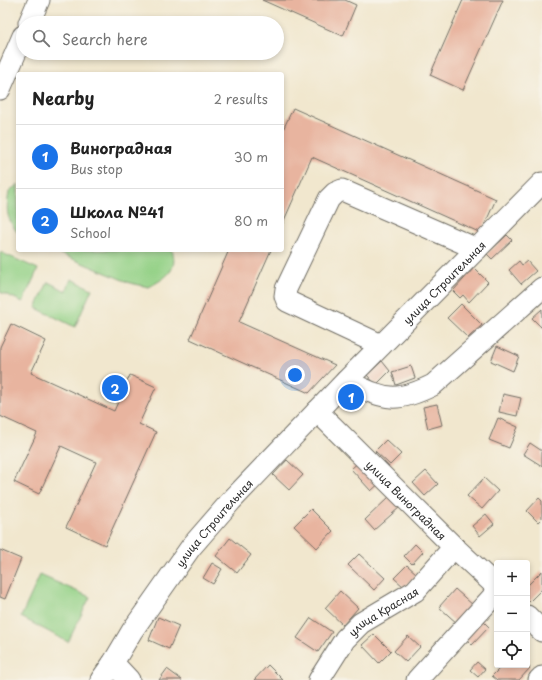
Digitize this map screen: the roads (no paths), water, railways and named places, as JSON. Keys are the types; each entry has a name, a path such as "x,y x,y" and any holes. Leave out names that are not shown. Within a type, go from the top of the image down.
{"street":[{"path":"32,16 38,0"},
{"path":"0,89 16,52"},
{"name":"улица Строительная","path":"101,680 113,663 132,630 191,547 231,501 381,345 542,183"},
{"path":"381,345 288,301 285,296 286,289 329,199 335,193 342,190 477,248"},
{"path":"346,381 375,394 390,398 407,396 433,385 542,288"},
{"name":"улица Виноградная","path":"317,411 454,547 494,584"},
{"name":"улица Красная","path":"319,680 345,639 361,624 415,591 454,547"},
{"path":"417,680 494,595"},
{"path":"530,619 542,631"},
{"path":"113,663 130,680"},
{"path":"539,680 542,677"}],"place":[{"name":"Школа №41","path":"115,388"},
{"name":"Виноградная","path":"351,397"}]}
